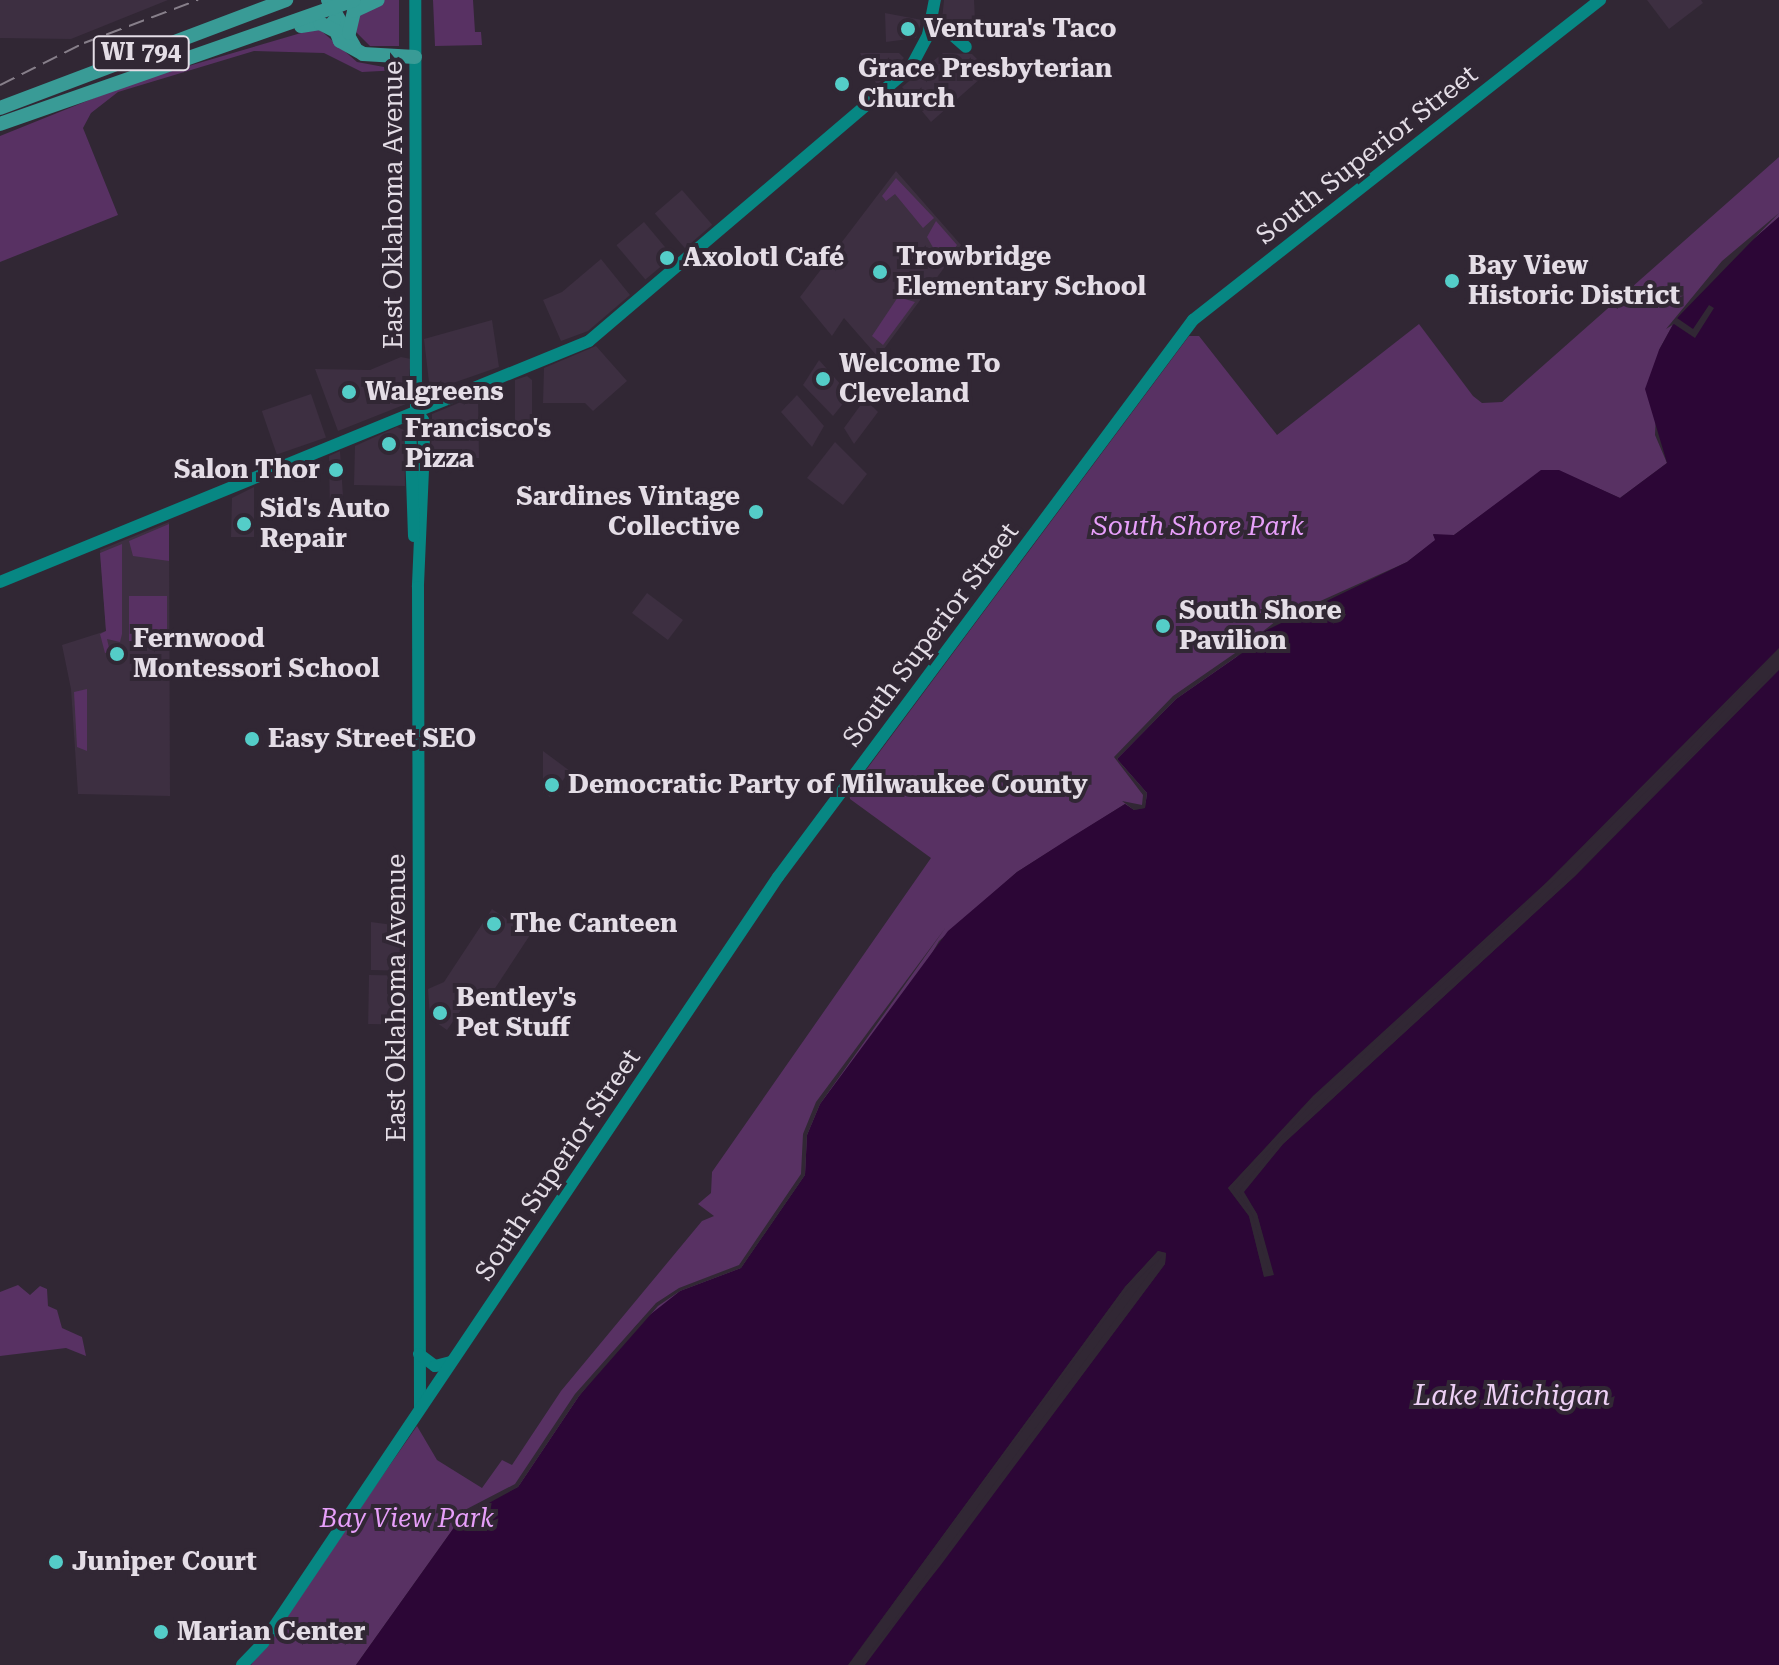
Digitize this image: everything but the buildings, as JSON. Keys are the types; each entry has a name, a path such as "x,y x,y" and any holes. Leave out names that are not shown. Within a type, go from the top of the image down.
{"main road":[{"name":"WI 794","path":"0,108 286,0"},
{"name":"WI 794","path":"0,124 332,2 354,0"},
{"path":"342,34 354,11 378,0"},
{"path":"332,2 342,34 357,51 415,57"},
{"path":"192,55 313,22 342,34"}],"street":[{"name":"East Oklahoma Avenue","path":"415,0 416,410 423,420 424,447 418,587 420,1408"},
{"path":"0,582 595,337 911,67 932,17 935,0"},
{"name":"South Superior Street","path":"242,1665 263,1643 778,877 1193,320 1600,0"},
{"path":"932,17 966,47"},
{"path":"419,1354 435,1366 451,1362"}],"shaded area":[{"path":"0,0 168,0 71,39 0,38"},
{"path":"944,0 974,0 976,40 964,40 942,20"},
{"path":"1647,0 1701,0 1703,3 1669,29"},
{"path":"885,13 922,20 916,38 886,42"},
{"path":"860,53 899,53 904,58 877,85"},
{"path":"943,53 972,54 989,71 931,122 902,87"},
{"name":"Trowbridge Elementary School","path":"896,171 961,245 878,357 844,318 832,336 800,297"},
{"path":"682,190 712,225 685,248 655,214"},
{"path":"644,222 673,256 645,280 616,245"},
{"path":"601,259 630,295 588,331 561,341 543,300 562,292"},
{"path":"492,320 499,367 430,391 424,339"},
{"path":"596,346 627,381 593,411 585,403 543,403 544,368"},
{"path":"401,357 411,359 406,404 338,431 315,369 370,370"},
{"path":"819,360 850,395 833,416 803,385"},
{"path":"527,376 532,380 532,438 515,438 515,380"},
{"path":"311,394 326,437 277,454 262,411"},
{"path":"478,395 479,458 431,458 432,414"},
{"path":"797,395 824,426 812,447 781,412"},
{"path":"865,399 878,412 854,444 844,428"},
{"path":"397,427 404,430 405,486 354,485 355,446"},
{"path":"835,442 867,474 843,505 807,478"},
{"path":"340,451 344,511 330,511 329,456"},
{"path":"254,487 254,537 231,537 232,498"},
{"name":"Fernwood Montessori School","path":"169,522 170,796 78,794 71,689 62,645 106,631 100,550"},
{"path":"647,593 683,620 668,640 632,613"},
{"path":"543,751 570,771 550,797 543,792"},
{"path":"492,909 530,935 482,1008 468,1000 447,1030 430,1018 428,989 444,982"},
{"path":"371,922 408,927 410,971 371,970"},
{"path":"369,975 409,976 408,1025 368,1024"}],"green space":[{"path":"384,0 399,0 399,46 370,46 355,31 359,13"},
{"path":"433,0 473,0 475,32 481,32 482,45 435,46"},
{"path":"318,28 357,62 400,70 362,72 324,53 254,51 118,92 91,113 83,128 118,215 0,262 0,136 134,82"},
{"name":"South Shore Park","path":"1779,157 1779,217 1725,264 1676,319 1659,350 1655,435 1667,463 1620,498 1559,471 1536,475 1454,535 1433,535 1436,540 1407,562 1276,621 1244,646 1148,801 1134,810 1125,804 1017,872 939,941 805,1175 741,1268 518,1487 463,1515 356,1665 251,1665 417,1426 437,1460 482,1488 502,1460 512,1465 561,1391 702,1221 714,1216 698,1204 711,1193 712,1172 931,858 850,799 849,793 1189,336 1199,336 1277,435 1419,324 1473,396 1482,403 1502,402"},
{"path":"896,178 934,218 923,228 895,194 886,201 882,196"},
{"path":"936,221 957,245 943,265 927,237"},
{"path":"898,297 915,302 883,345 872,336"},
{"path":"169,524 169,561 133,556 129,541"},
{"path":"122,544 122,634 120,642 107,639 110,652 105,653 100,634 106,631 100,553"},
{"path":"129,596 167,596 167,641 129,641"},
{"path":"87,689 87,751 77,747 74,692"},
{"path":"18,1285 30,1295 40,1286 47,1289 48,1306 57,1310 62,1328 82,1337 86,1356 66,1348 0,1356 0,1292"}],"water":[{"name":"Lake Michigan","path":"1779,217 1779,648 1547,882 1313,1096 1228,1188 1249,1216 1264,1276 1273,1275 1257,1214 1243,1192 1283,1144 1575,876 1779,670 1779,1665 865,1665 1165,1264 1166,1253 1158,1251 1125,1287 848,1665 356,1665 463,1515 518,1487 579,1396 637,1325 680,1291 741,1268 805,1175 807,1135 820,1104 948,931 1017,872 1070,838 1125,804 1134,810 1145,808 1147,793 1117,759 1176,699 1245,651 1242,642 1407,562 1435,540 1433,534 1454,535 1541,470 1559,470 1620,498 1667,463 1645,389 1659,350 1676,319 1725,264"}],"pier":[{"path":"1779,213 1677,318 1693,329 1709,305 1714,308 1695,338 1674,324 1666,329 1722,261"},
{"path":"1239,639 1246,650 1176,699 1117,759 1147,793 1145,808 1134,810 1122,801 1142,805 1143,795 1114,757 1173,696 1241,649"},
{"path":"1779,648 1689,750 1509,924 1316,1099 1233,1188 1252,1215 1269,1272 1253,1216 1239,1191 1280,1141 1572,873 1779,666 1575,876 1283,1144 1244,1192 1257,1214 1274,1275 1264,1277 1249,1216 1228,1188 1314,1096 1507,921 1686,747"},
{"path":"946,927 820,1104 807,1135 805,1175 741,1268 680,1291 658,1306 579,1396 518,1487 454,1522 461,1512 515,1484 575,1394 656,1303 679,1288 739,1265 801,1174 803,1134 816,1102"},
{"path":"1158,1251 1166,1253 1165,1264 940,1566 861,1665 1162,1256 1128,1289 848,1665 1125,1287"}],"railway":[{"path":"0,85 84,43 198,0"}],"place":[{"name":"Ventura's Taco","path":"908,29"},
{"name":"Grace Presbyterian Church","path":"842,84"},
{"name":"Axolotl Café","path":"667,258"},
{"name":"Trowbridge Elementary School","path":"880,272"},
{"name":"Bay View Historic District","path":"1452,281"},
{"name":"Welcome To Cleveland","path":"823,379"},
{"name":"Walgreens","path":"349,392"},
{"name":"Francisco's Pizza","path":"389,444"},
{"name":"Salon Thor","path":"336,470"},
{"name":"Sardines Vintage Collective","path":"756,512"},
{"name":"Sid's Auto Repair","path":"244,524"},
{"name":"South Shore Pavilion","path":"1163,626"},
{"name":"Fernwood Montessori School","path":"117,654"},
{"name":"Easy Street SEO","path":"252,739"},
{"name":"Democratic Party of Milwaukee County","path":"552,785"},
{"name":"The Canteen","path":"494,924"},
{"name":"Bentley's Pet Stuff","path":"440,1013"},
{"name":"Juniper Court","path":"56,1562"},
{"name":"Marian Center","path":"161,1632"}],"park label":[{"name":"Bay View Park","path":"407,1519"}]}
